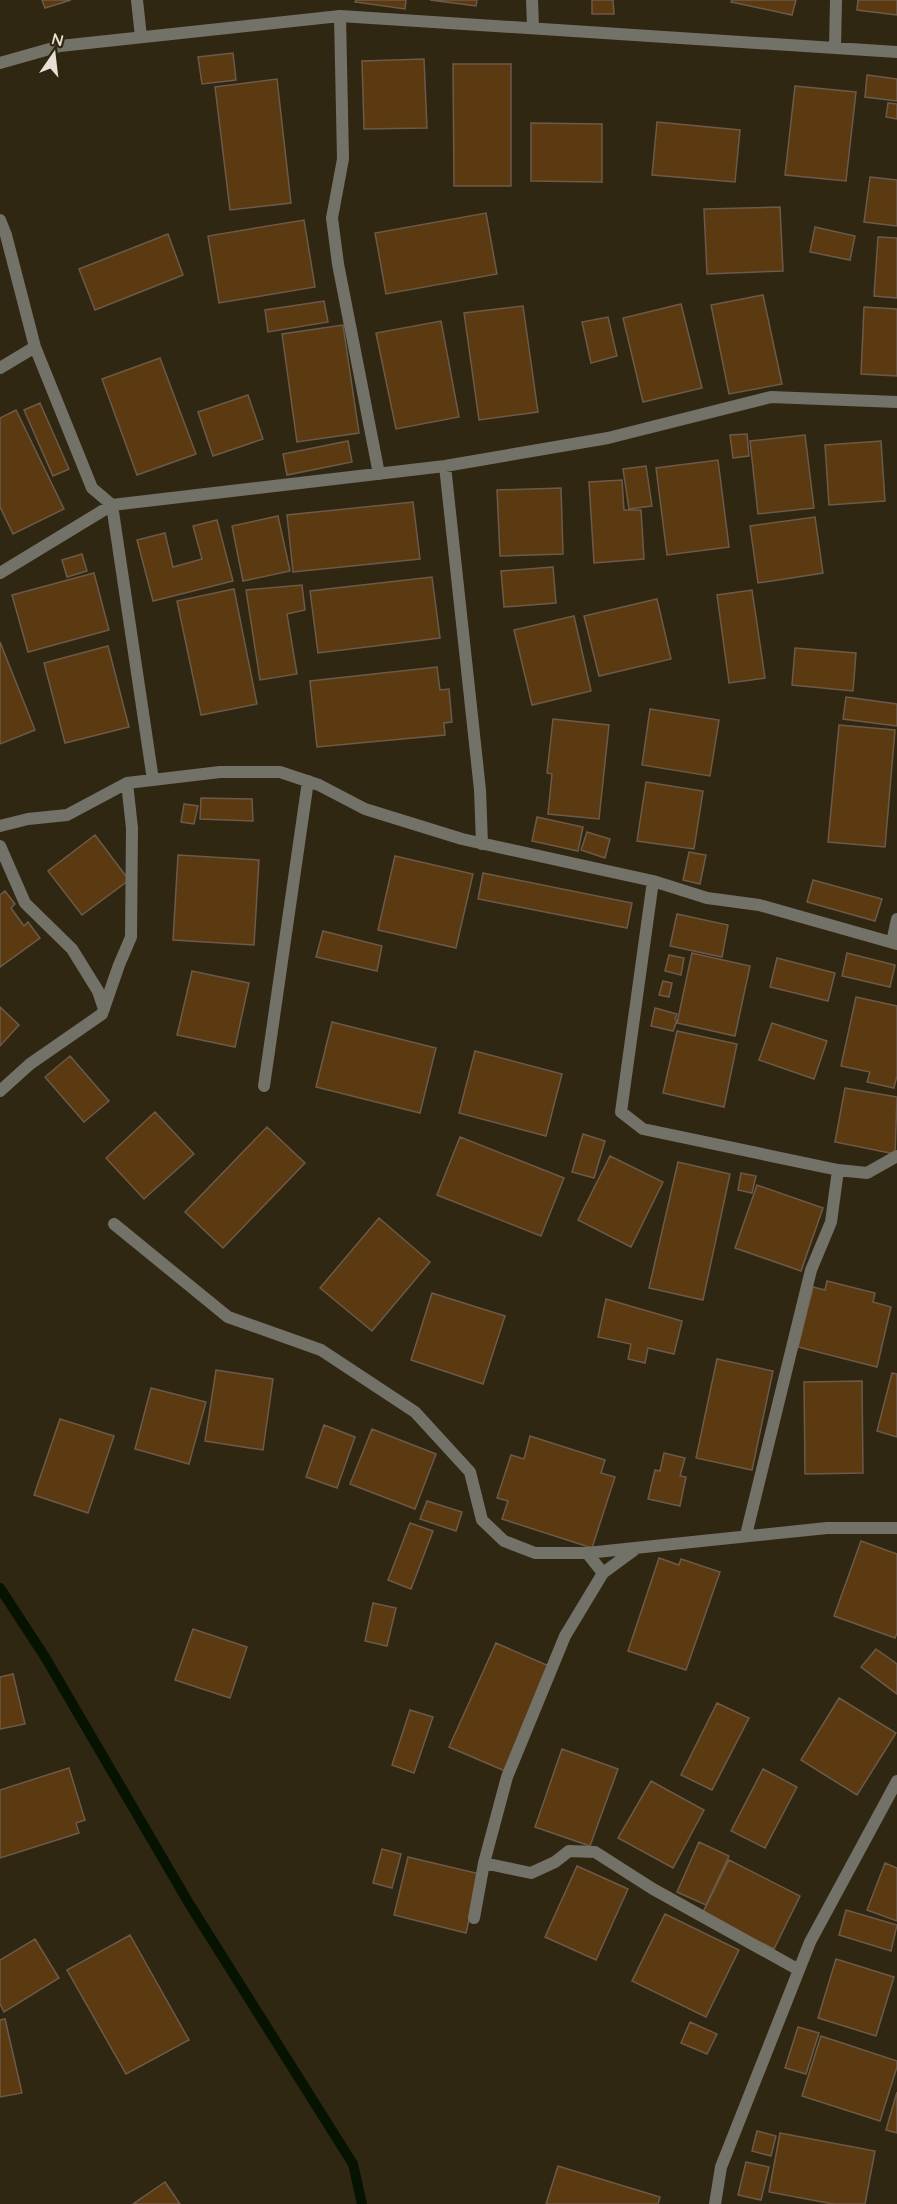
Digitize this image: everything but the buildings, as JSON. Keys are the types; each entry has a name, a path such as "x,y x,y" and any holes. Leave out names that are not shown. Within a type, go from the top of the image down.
{"street":[{"path":"137,0 141,37"},
{"path":"532,0 533,27"},
{"path":"835,48 836,0"},
{"path":"340,16 343,159 332,218 338,264 380,474"},
{"path":"0,63 60,46 340,16 897,52"},
{"path":"0,220 35,347 92,488 112,505 153,780"},
{"path":"0,368 35,347"},
{"path":"0,573 112,505 445,466 608,438 771,397 897,402"},
{"path":"445,466 480,790 482,844"},
{"path":"0,826 28,819 68,815 127,783 220,772 280,772 308,782 364,809 482,844 652,881 707,898 759,905 895,943 897,919"},
{"path":"264,1086 308,782"},
{"path":"0,1091 30,1064 102,1014 131,937 132,828 127,783"},
{"path":"0,846 25,903 72,949 98,991 104,1009"},
{"path":"652,881 621,1112 643,1129 838,1170 867,1173 897,1156"},
{"path":"746,1535 812,1269 831,1222 838,1170"},
{"path":"114,1224 228,1317 321,1350 415,1412 470,1472 482,1520 504,1541 535,1553 587,1552 827,1528 897,1528"},
{"path":"474,1918 484,1863 507,1778 560,1647 603,1573 639,1547"},
{"path":"587,1552 603,1573"},
{"path":"715,2204 721,2166 810,1942 897,1780"},
{"path":"484,1863 531,1873 555,1862 569,1851 595,1852 653,1889 799,1970"}],"waterway":[{"path":"0,1588 45,1657 190,1905 353,2164 362,2204"}]}
